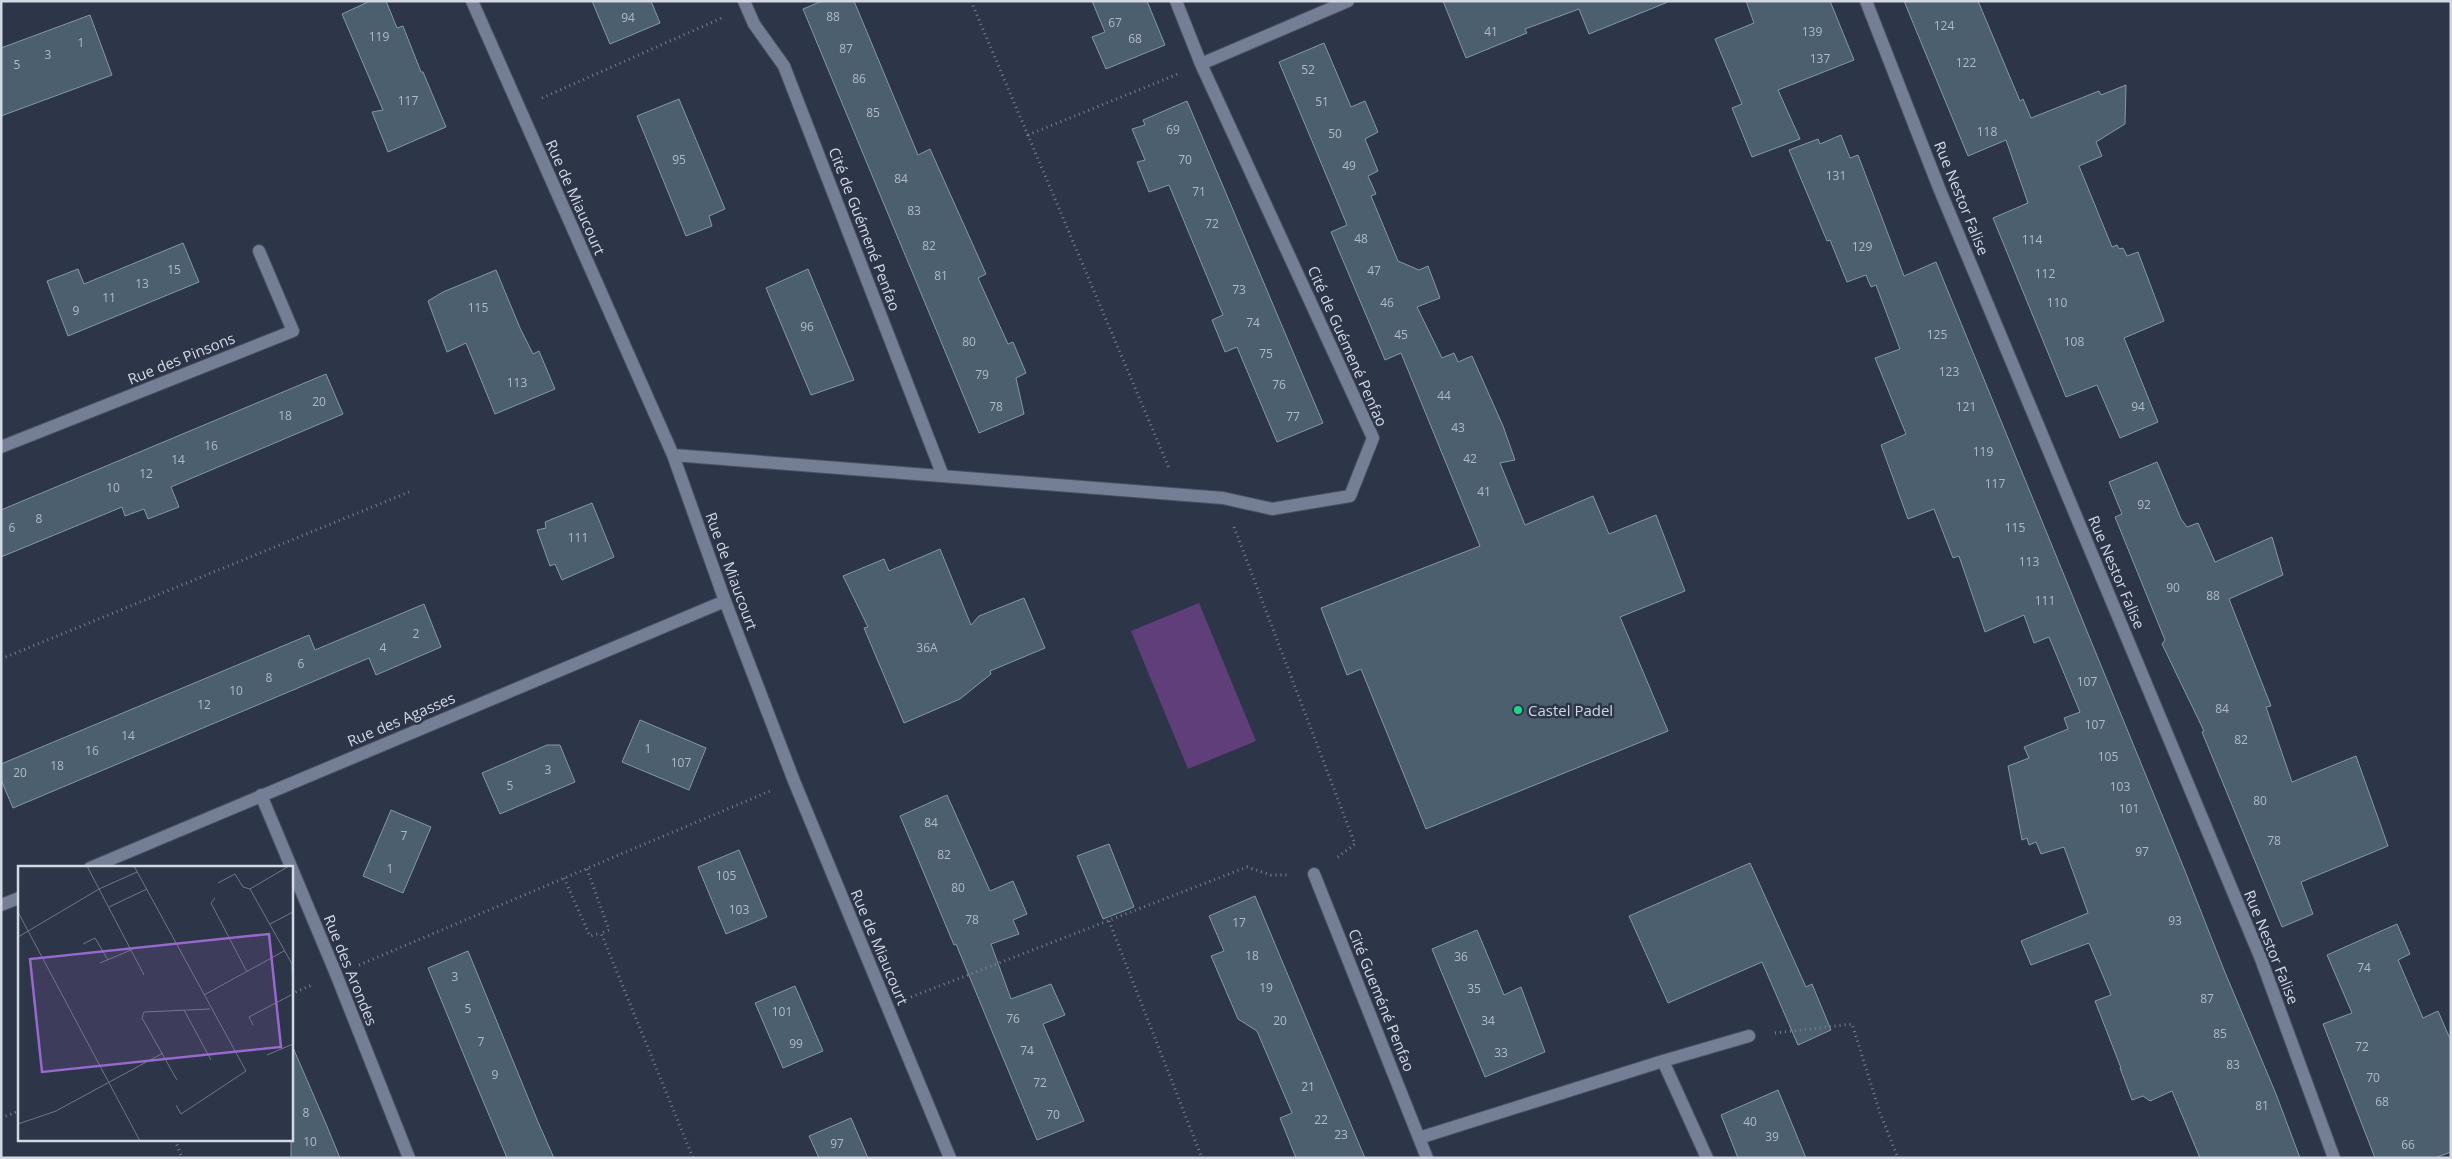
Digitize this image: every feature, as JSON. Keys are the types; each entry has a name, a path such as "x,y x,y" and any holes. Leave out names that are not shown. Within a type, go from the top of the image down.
{"street":[{"name":"Rue de Miaucourt","path":"472,1 673,455 725,601 794,782 950,1158"},
{"name":"Cité de Guémené Penfao","path":"673,455 1180,494 1223,498 1272,509 1350,496 1373,438 1201,64 1176,1"},
{"path":"1201,64 1348,1"},
{"name":"Rue Nestor Falise","path":"1866,1 1943,198 2261,959 2334,1158"},
{"name":"Cité de Guémené Penfao","path":"745,4 754,24 784,66 943,476"},
{"name":"Rue des Pinsons","path":"1,446 293,331 259,251"},
{"name":"Rue des Agasses","path":"95,866 725,601"},
{"name":"Rue des Arondes","path":"261,795 291,866"},
{"name":"Rue des Arondes","path":"292,869 409,1158"},
{"name":"Cité Gueméné Penfao","path":"1314,874 1427,1158"},
{"path":"1,906 18,898"},
{"path":"1419,1138 1664,1060 1749,1036"},
{"path":"1664,1060 1707,1158"}],"path":[{"path":"971,1 1180,494"},
{"path":"519,108 745,4"},
{"path":"1028,135 1201,64"},
{"path":"1,659 409,492"},
{"path":"1223,498 1355,844"},
{"path":"336,974 794,782"},
{"path":"887,1006 1247,867 1271,875 1314,874"},
{"path":"564,878 590,936 609,930 587,869"},
{"path":"1109,921 1202,1158"},
{"path":"601,933 693,1158"},
{"path":"1749,1036 1852,1024 1880,1113 1898,1158"},
{"path":"1,1118 18,1111"},
{"path":"176,1142 182,1158"}],"shaded area":[{"path":"1199,603 1256,741 1188,769 1131,631"}],"building":[{"path":"370,1 386,1 397,28 403,26 446,127 388,152 372,112 383,110 342,14"},
{"path":"592,1 651,1 660,23 610,44"},
{"path":"822,1 854,1 918,155 930,149 986,274 978,278 1008,344 1013,342 1026,373 1016,378 1024,414 979,433 803,9"},
{"path":"1092,1 1147,1 1165,45 1106,69 1092,37 1105,32"},
{"path":"1443,1 1668,2 1589,34 1579,9 1525,29 1527,33 1466,58"},
{"path":"1746,1 1830,1 1854,60 1778,90 1800,139 1752,157 1732,108 1742,104 1715,39 1754,23"},
{"path":"1904,1 1978,1 2020,101 2023,99 2031,118 2099,91 2101,95 2126,85 2125,124 2096,142 2102,156 2079,166 2112,247 2117,245 2119,249 2123,248 2127,256 2138,252 2164,321 2124,338 2158,422 2120,438 2097,385 2066,397 1993,218 2028,203 2006,140 1968,156"},
{"path":"90,15 112,75 1,116 1,48"},
{"path":"1324,43 1351,107 1365,101 1378,132 1365,139 1378,171 1368,176 1376,194 1371,196 1398,261 1419,270 1428,266 1440,298 1417,307 1442,358 1454,353 1458,362 1472,356 1503,426 1515,460 1500,463 1525,525 1593,496 1609,534 1656,515 1685,591 1620,617 1668,731 1426,829 1361,669 1347,675 1321,608 1480,546 1401,353 1385,360 1331,232 1347,225 1279,62"},
{"path":"679,99 725,209 709,216 712,226 686,236 637,116"},
{"path":"1187,101 1323,423 1277,442 1237,347 1225,352 1212,320 1223,315 1169,185 1149,192 1137,162 1145,160 1132,129 1145,125 1143,120"},
{"path":"1841,135 1850,158 1858,155 1904,276 1936,262 2276,1094 2300,1158 2200,1158 2172,1091 2150,1101 2143,1096 2132,1100 2095,1001 2111,995 2089,943 2031,965 2021,941 2088,913 2064,847 2041,854 2036,842 2029,845 2027,838 2022,840 2008,766 2029,758 2024,747 2068,729 2064,718 2080,712 2049,637 2034,643 2024,615 1985,632 1959,556 1953,558 1934,509 1908,519 1881,445 1906,434 1875,358 1900,349 1876,285 1871,287 1866,275 1847,282 1830,240 1827,241 1789,150 1818,139 1820,144"},
{"path":"183,243 199,282 68,336 47,281 78,269 84,284"},
{"path":"808,269 854,380 811,395 766,288"},
{"path":"496,270 520,328 533,354 539,351 555,389 495,414 466,343 447,352 428,301 443,292"},
{"path":"326,374 343,414 171,487 179,507 148,519 144,509 125,516 122,507 1,557 1,510"},
{"path":"2157,462 2181,519 2187,527 2198,523 2215,562 2272,537 2283,575 2229,599 2271,706 2266,707 2292,782 2356,756 2388,846 2301,882 2313,914 2282,927 2202,732 2204,731 2162,644 2165,640 2115,517 2122,514 2109,482"},
{"path":"592,503 614,557 562,580 555,564 550,566 537,530 546,528 545,522"},
{"path":"940,549 971,625 979,616 1024,598 1045,648 990,671 991,674 960,699 904,723 864,628 868,627 843,576 884,559 889,571"},
{"path":"424,604 441,647 376,675 369,658 13,808 1,780 1,764 309,635 315,650"},
{"path":"640,720 706,748 689,790 622,762"},
{"path":"547,745 560,745 575,782 500,814 482,773"},
{"path":"947,795 990,891 1013,881 1027,914 1013,920 1019,934 991,944 1011,999 1051,984 1065,1015 1043,1024 1084,1121 1037,1140 956,944 954,945 900,816"},
{"path":"391,810 431,827 403,893 363,876"},
{"path":"1109,844 1134,907 1103,919 1077,856"},
{"path":"739,850 767,917 726,934 698,867"},
{"path":"1750,863 1806,987 1812,984 1831,1030 1798,1045 1762,962 1668,1003 1629,916"},
{"path":"1255,896 1365,1158 1296,1158 1280,1118 1292,1113 1257,1031 1238,1019 1211,956 1224,951 1209,916"},
{"path":"2397,924 2410,954 2398,960 2423,1018 2438,1011 2451,1041 2451,1152 2435,1158 2375,1158 2323,1024 2352,1013 2327,955"},
{"path":"1477,930 1504,995 1521,987 1545,1052 1485,1077 1432,949"},
{"path":"468,951 554,1158 507,1158 468,1065 428,968"},
{"path":"795,986 823,1051 783,1068 755,1003"},
{"path":"292,1045 340,1158 291,1158 292,1142"},
{"path":"1778,1090 1806,1158 1738,1158 1721,1115"},
{"path":"851,1118 868,1158 819,1158 809,1136"}],"place":[{"name":"Castel Padel","path":"1518,710"}]}
